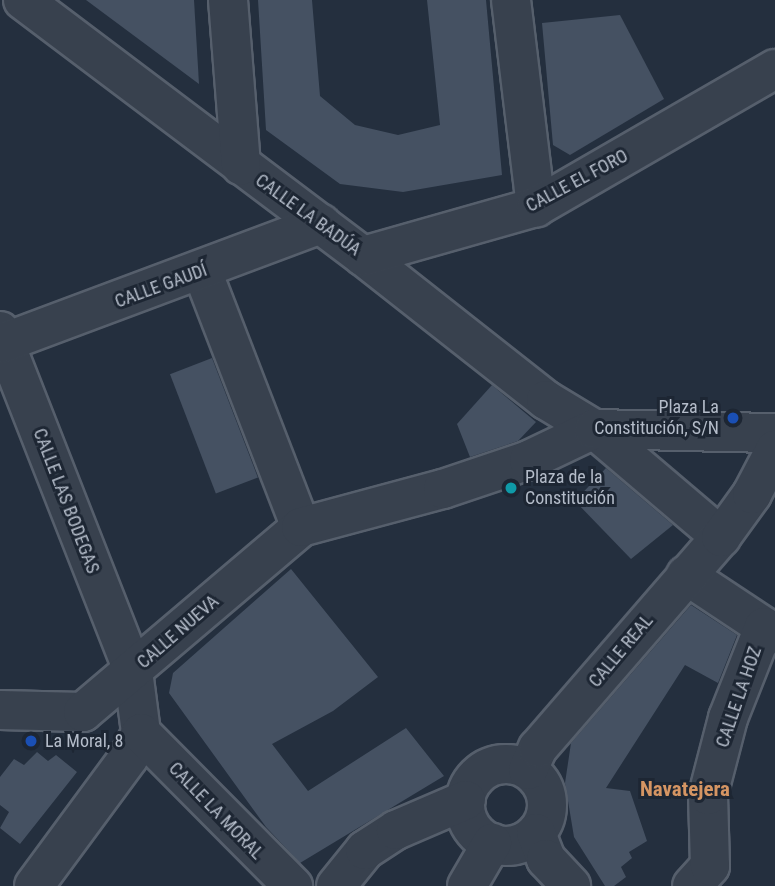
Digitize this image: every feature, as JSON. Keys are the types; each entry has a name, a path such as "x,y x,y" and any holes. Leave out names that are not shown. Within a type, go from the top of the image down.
{"street":[{"name":"CALLE LA BADÚA","path":"23,0 363,256 546,400 594,429 721,537"},
{"path":"228,0 240,165"},
{"path":"511,0 536,207"},
{"name":"CALLE EL FORO","path":"363,256 536,207 775,69"},
{"name":"CALLE GAUDÍ","path":"2,339 202,271 321,224"},
{"path":"202,271 301,527"},
{"name":"CALLE LAS BODEGAS","path":"2,339 133,671"},
{"name":"CALLE LA BADÚA","path":"594,429 775,433"},
{"name":"CALLE NUEVA","path":"141,733 133,671 301,527 443,489 528,460 594,429"},
{"path":"721,537 775,450"},
{"name":"CALLE REAL","path":"528,770 538,748 721,537"},
{"path":"686,576 769,630"},
{"name":"CALLE LA HOZ","path":"692,886 710,866 708,795 728,718 769,630"},
{"path":"0,710 83,712 133,671"},
{"path":"34,886 129,757 141,733"},
{"name":"CALLE LA MORAL","path":"141,733 293,886"},
{"path":"498,765 528,770 546,794 547,810 536,833 521,844 492,843 477,833 467,818 466,800 471,783 484,770 498,765"},
{"path":"336,886 375,844 466,800"},
{"path":"536,833 546,859 571,886"},
{"path":"467,886 492,843"}],"building":[{"path":"86,0 194,0 199,84"},
{"path":"258,0 312,0 320,96 355,125 398,135 440,125 427,0 486,0 502,175 403,192 340,184 266,130"},
{"path":"620,15 664,99 570,155 553,145 542,23"},
{"path":"212,358 258,477 216,494 170,374"},
{"path":"492,385 536,422 518,441 470,457 457,424"},
{"path":"606,468 673,525 631,559 575,501"},
{"path":"291,569 378,677 333,711 272,744 308,791 406,728 444,776 300,863 266,827 169,693 173,673"},
{"path":"691,605 737,635 718,683 685,665 606,788 630,791 647,841 629,852 632,858 621,867 626,877 614,886 605,886 574,837 565,783 571,743"},
{"path":"37,752 48,761 56,755 77,772 20,844 0,828 9,812 0,805 0,777 14,759 24,765"}],"place":[{"name":"Plaza La Constitución, S/N","path":"733,418"},
{"name":"Plaza de la Constitución","path":"511,488"},
{"name":"La Moral, 8","path":"31,741"}],"district":[{"name":"Navatejera","path":"685,789"}]}
